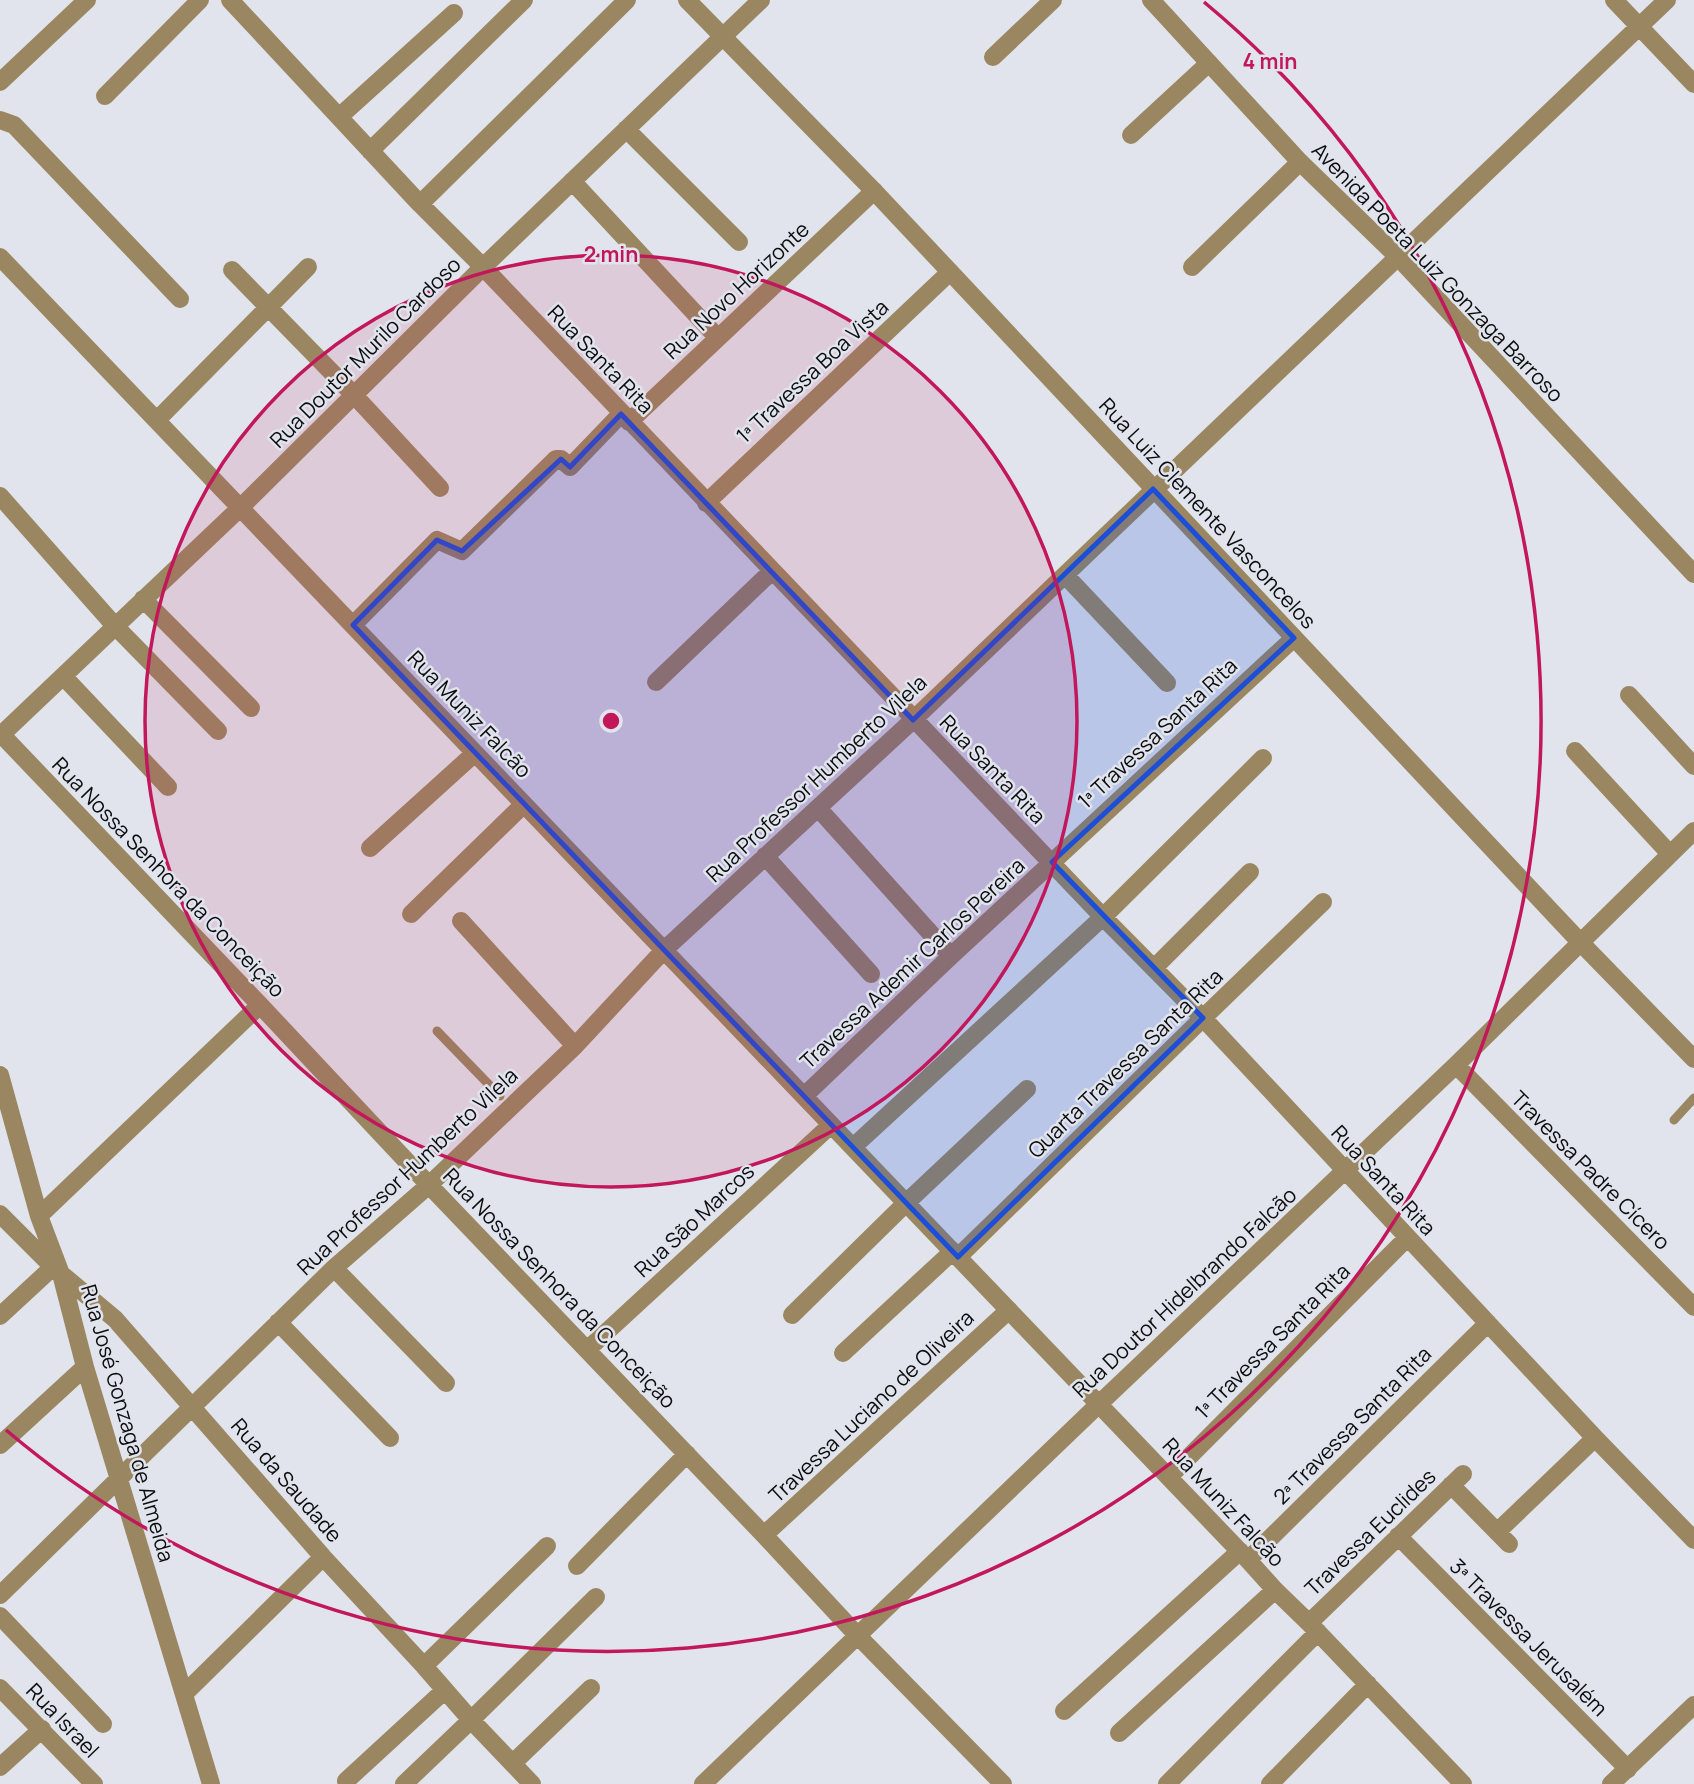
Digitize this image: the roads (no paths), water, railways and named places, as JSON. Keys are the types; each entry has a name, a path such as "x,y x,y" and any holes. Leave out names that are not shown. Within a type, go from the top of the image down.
{"street":[{"path":"0,82 87,0"},
{"path":"104,96 200,0"},
{"name":"Rua Santa Rita","path":"230,0 420,204 913,720 1203,1018 1595,1438 1694,1540"},
{"path":"370,151 524,0"},
{"path":"420,204 627,0"},
{"name":"Rua Luiz Clemente Vasconcelos","path":"687,0 874,191 1581,943 1694,1059"},
{"name":"Rua Doutor Murilo Cardoso","path":"1,735 240,508 483,267 761,0"},
{"path":"993,57 1053,0"},
{"name":"Avenida Poeta Luiz Gonzaga Barroso","path":"1151,0 1300,162 1398,257 1694,574"},
{"path":"1614,0 1694,84"},
{"name":"Rua Professor Humberto Vilela","path":"0,1595 334,1268 429,1185 505,1101 575,1046 664,950 913,720 1667,0"},
{"path":"340,117 454,13"},
{"path":"1131,135 1209,63"},
{"path":"0,120 14,125 180,299"},
{"path":"626,130 739,242"},
{"path":"1192,267 1300,162"},
{"path":"572,181 718,338"},
{"name":"Rua Novo Horizonte","path":"353,625 437,540 461,551 556,459 561,459 570,467 718,338 874,191"},
{"name":"Rua Muniz Falcão","path":"0,257 1463,1784"},
{"path":"157,420 308,267"},
{"path":"232,270 440,488"},
{"name":"1ª Travessa Boa Vista","path":"706,503 950,272"},
{"path":"0,496 115,625 218,731"},
{"path":"656,682 772,571"},
{"path":"1065,575 1167,683"},
{"path":"143,599 251,708"},
{"name":"1ª Travessa Santa Rita","path":"1052,862 1294,638"},
{"path":"63,676 168,787"},
{"path":"1629,695 1694,766"},
{"name":"Rua Nossa Senhora da Conceição","path":"1,735 1001,1783"},
{"path":"1575,751 1670,854"},
{"path":"370,848 475,753"},
{"path":"853,1147 1103,917 1263,758"},
{"path":"411,914 524,804"},
{"path":"818,808 951,956"},
{"name":"Rua Doutor Hidelbrando Falcão","path":"703,1784 1456,1065 1694,831"},
{"path":"765,856 871,974"},
{"name":"Travessa Ademir Carlos Pereira","path":"804,1096 1052,862"},
{"path":"1154,968 1250,873"},
{"name":"Quarta Travessa Santa Rita","path":"956,1254 1324,902"},
{"path":"461,921 575,1046"},
{"path":"40,1216 260,1005"},
{"name":"Travessa Padre Cícero","path":"1456,1065 1694,1307"},
{"name":"Rua José Gonzaga de Almeida","path":"0,1075 211,1784"},
{"path":"792,1315 1027,1089"},
{"name":"Rua São Marcos","path":"587,1349 831,1125"},
{"name":"Rua da Saudade","path":"0,1215 57,1270 115,1319 323,1557 513,1763 526,1782"},
{"name":"1ª Travessa Santa Rita","path":"1169,1477 1407,1238"},
{"path":"843,1353 956,1254"},
{"path":"334,1268 446,1383"},
{"path":"0,1316 57,1270"},
{"name":"Travessa Luciano de Oliveira","path":"764,1535 1009,1310"},
{"path":"278,1322 390,1438"},
{"name":"2ª Travessa Santa Rita","path":"1064,1711 1244,1555 1488,1323"},
{"path":"0,1445 85,1367"},
{"name":"Travessa Euclides","path":"1167,1784 1398,1536 1457,1480 1503,1538 1595,1438"},
{"path":"577,1566 687,1454"},
{"name":"3ª Travessa Jerusalém","path":"1398,1536 1628,1769"},
{"path":"424,1666 547,1546"},
{"path":"184,1694 323,1557"},
{"path":"1119,1733 1275,1590"},
{"path":"404,1784 596,1597"},
{"path":"0,1616 103,1724"},
{"path":"1270,1784 1368,1685"},
{"name":"Rua Israel","path":"0,1688 94,1784"},
{"path":"513,1763 591,1688"},
{"path":"346,1781 445,1690"},
{"path":"1611,1784 1694,1705"},
{"path":"0,1767 42,1730"}],"lane":[{"path":"437,1031 505,1101"},
{"path":"1674,1120 1694,1098"}]}
